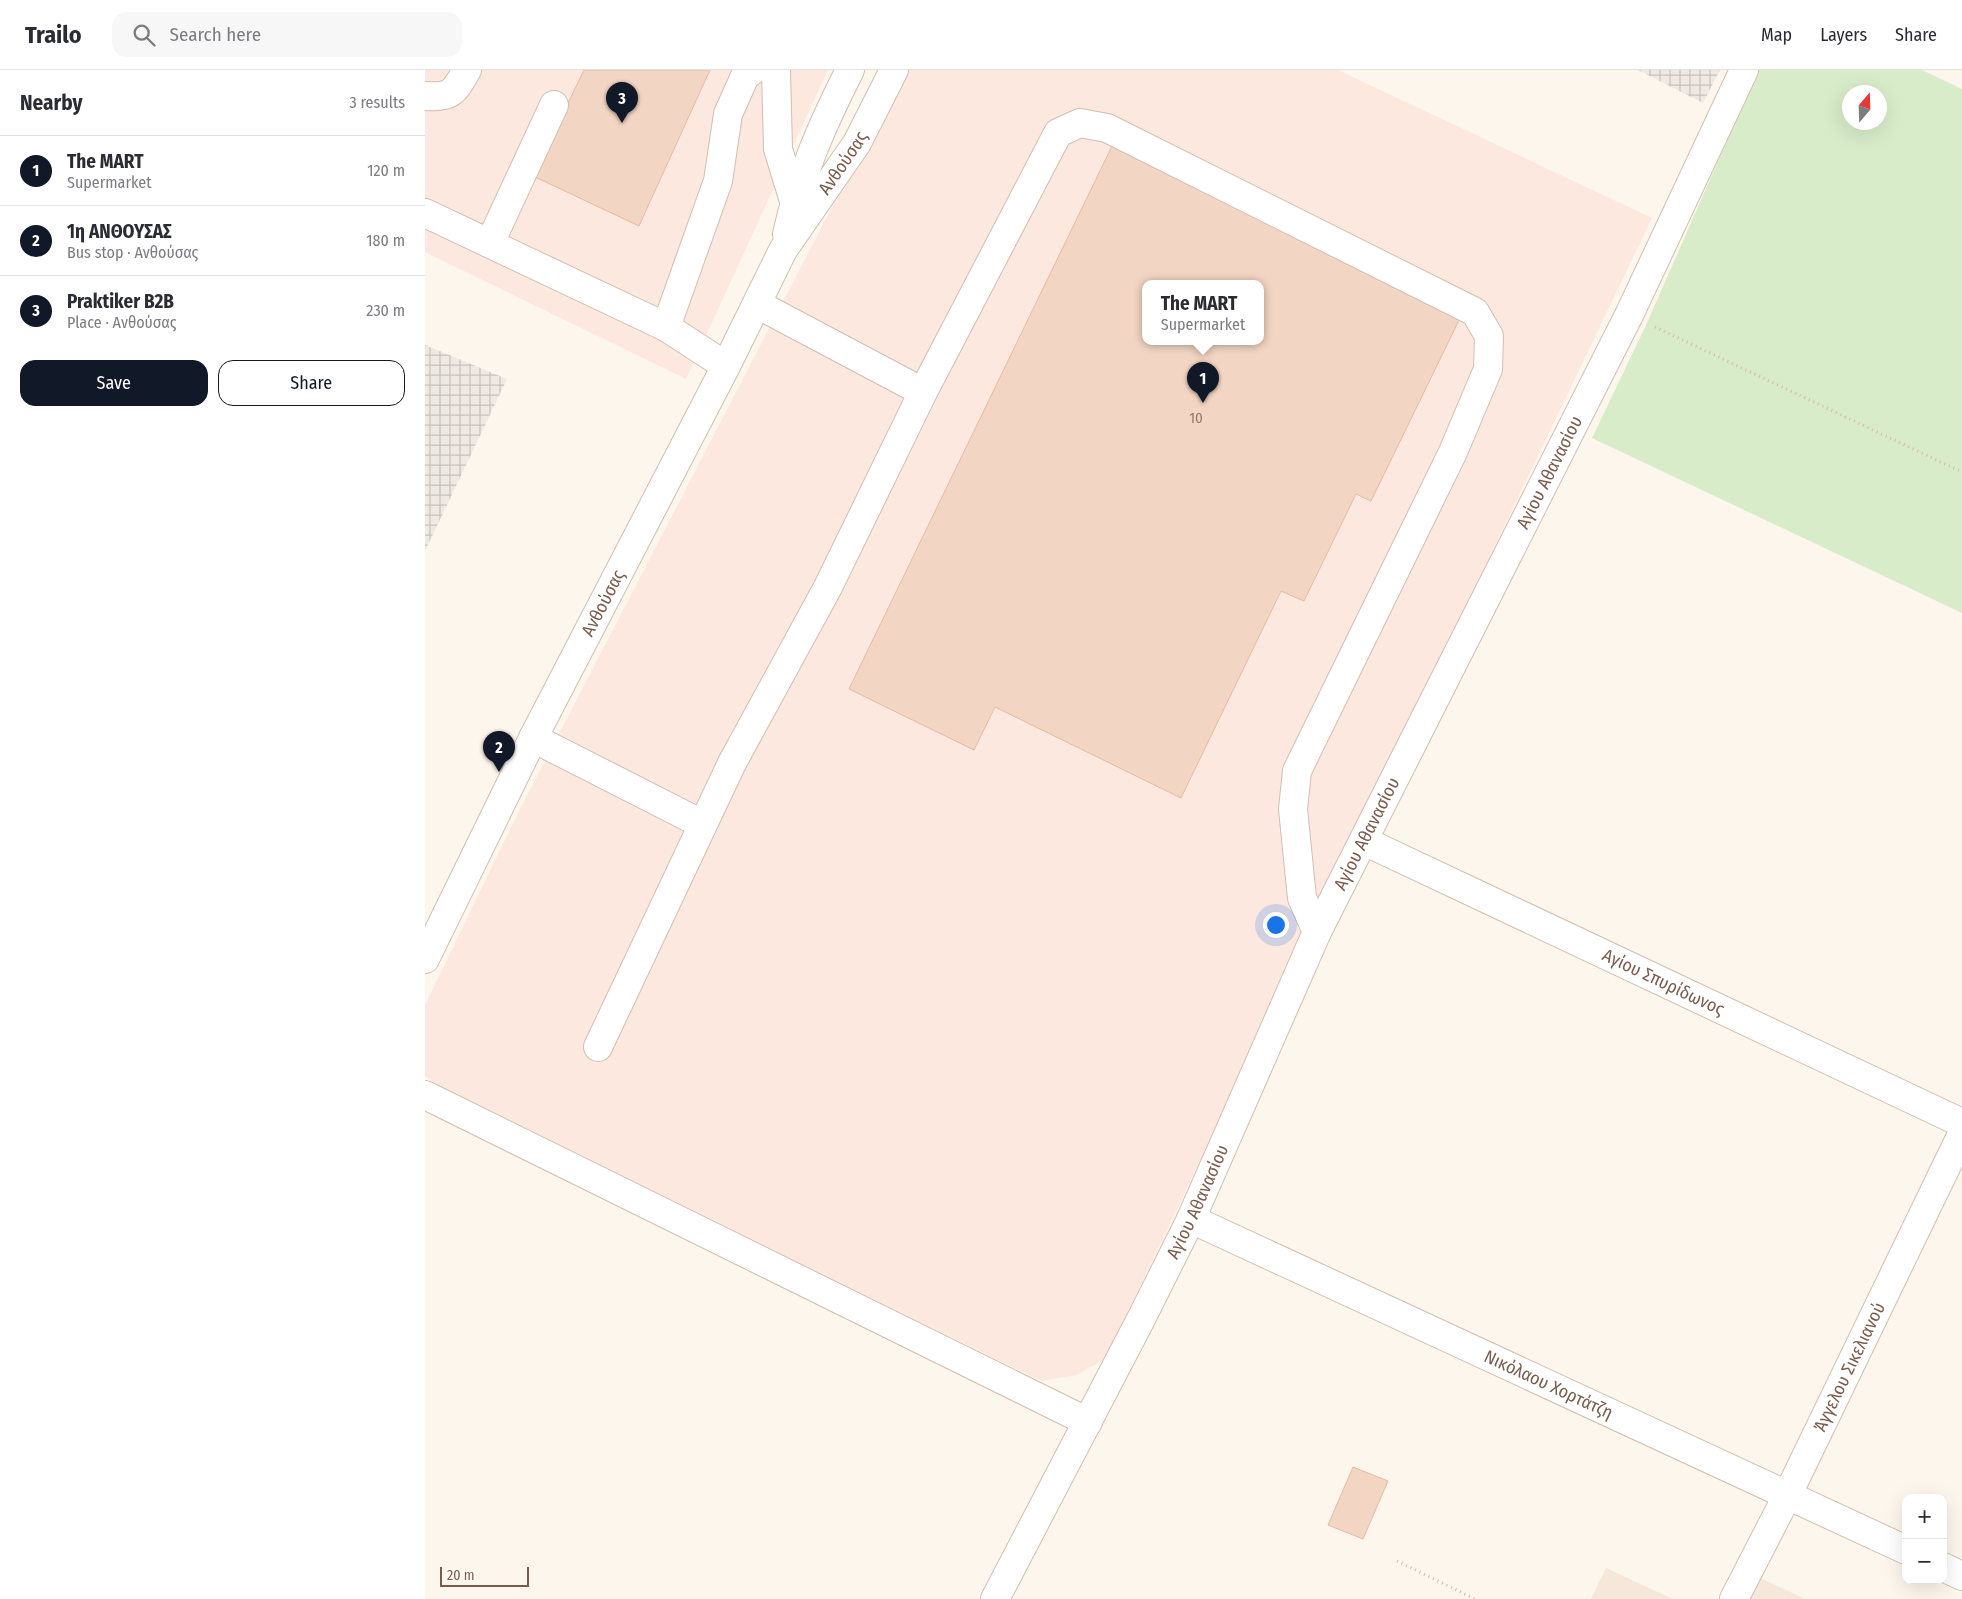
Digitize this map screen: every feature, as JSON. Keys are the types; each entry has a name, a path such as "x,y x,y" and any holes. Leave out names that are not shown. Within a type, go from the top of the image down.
{"street":[{"path":"425,96 443,97 456,89 467,70"},
{"path":"667,328 718,181 728,114 745,76 753,70"},
{"path":"775,70 778,149 794,201"},
{"name":"Ανθούσας","path":"783,250 794,201 812,150 850,70"},
{"name":"Ανθούσας","path":"425,959 533,738 783,250 857,143 894,70"},
{"name":"Αγίου Αθανασίου","path":"995,1599 1088,1422 1191,1219 1317,932 1630,313 1743,70"},
{"path":"490,243 554,105"},
{"path":"597,1047 731,763 827,586 923,392 1059,133 1079,123 1107,128 1475,312 1489,336 1488,369 1453,452 1297,771 1293,809 1302,898 1317,932"},
{"path":"425,213 667,328 725,366"},
{"path":"757,304 923,392"},
{"path":"533,738 703,824"},
{"name":"Αγίου Σπυρίδωνος","path":"1364,842 1962,1123"},
{"path":"425,1095 1088,1422"},
{"name":"Άγγελου Σικελιανού","path":"1734,1599 1787,1496 1962,1134"},
{"name":"Νικόλαου Χορτάτζη","path":"1191,1219 1902,1548"},
{"path":"1947,1570 1962,1576"}],"path":[{"path":"1630,313 1647,323 1962,472"},
{"path":"1397,1560 1475,1599"}],"shaded area":[{"path":"425,70 828,70 686,379 425,252"},
{"path":"903,70 1338,70 1652,218 1105,1359 1077,1375 1041,1381 453,1095 425,1076 425,1005 519,811"},
{"path":"1638,70 1720,70 1703,103"},
{"path":"425,345 507,379 425,551"},
{"path":"1735,1566 1805,1599 1720,1599"},
{"path":"1606,1568 1673,1599 1591,1599"}],"green space":[{"path":"1758,70 1922,70 1962,89 1962,613 1592,438 1647,323"}],"building":[{"path":"584,70 710,70 639,226 533,176"},
{"path":"1113,144 1463,312 1371,501 1356,494 1304,601 1281,591 1181,798 995,707 974,750 849,689"},
{"path":"1353,1467 1388,1481 1363,1539 1328,1525"}],"place":[{"name":"Praktiker B2B","path":"622,123"},
{"name":"The MART","path":"1203,403"},
{"name":"1η ΑΝΘΟΥΣΑΣ","path":"499,772"}]}
